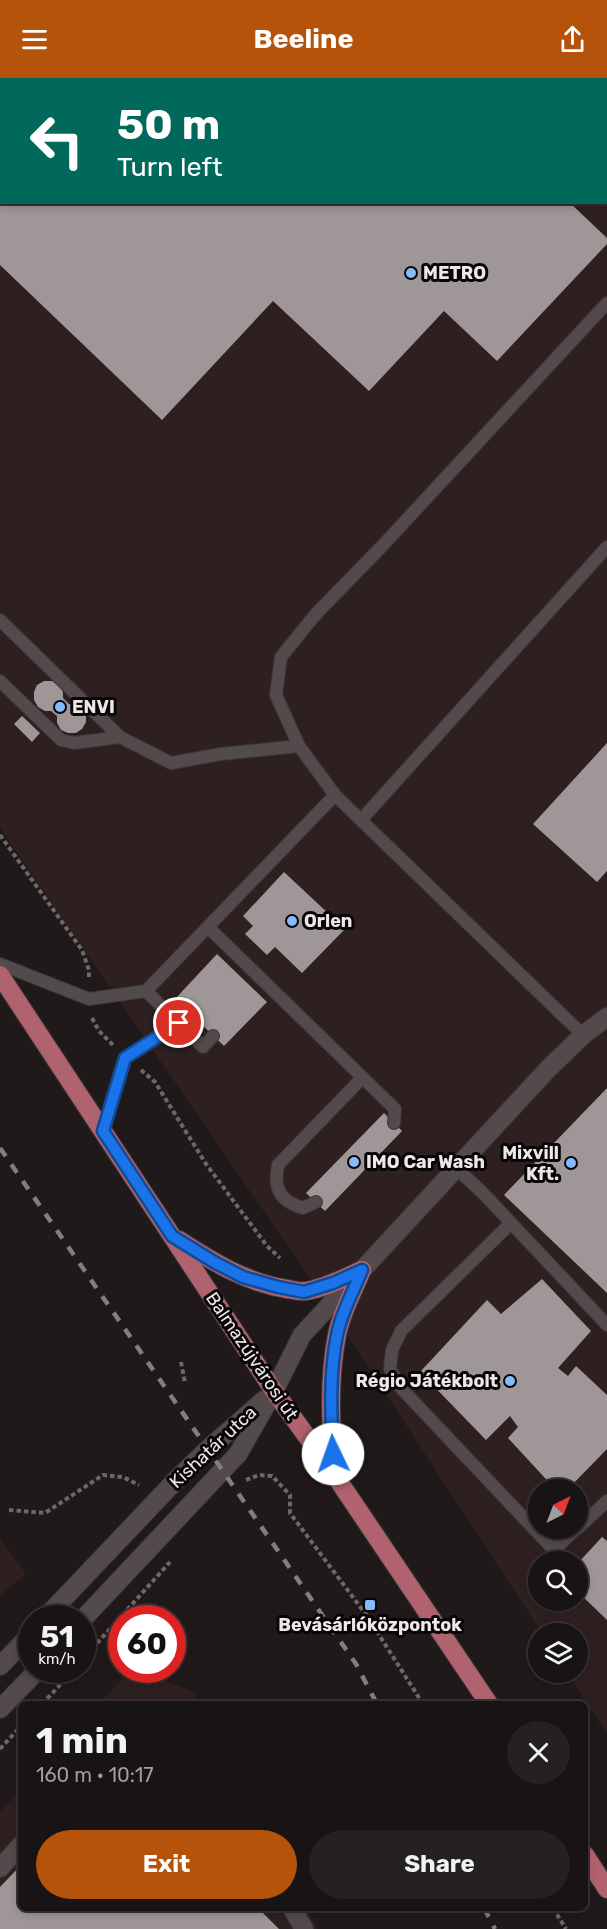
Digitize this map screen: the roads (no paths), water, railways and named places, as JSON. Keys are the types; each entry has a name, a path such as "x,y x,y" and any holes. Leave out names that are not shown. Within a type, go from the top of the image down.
{"main road":[{"name":"Balmazújvárosi út","path":"0,975 274,1391 334,1474 487,1701"},
{"path":"172,1236 243,1277 304,1292 333,1283 362,1270"},
{"path":"334,1474 331,1416 337,1332 362,1270"},
{"path":"588,1859 607,1889"}],"street":[{"path":"274,1391 302,1335 455,1167 583,1035 607,1017"},
{"name":"Kishatár utca","path":"57,1605 183,1474 274,1391"},
{"name":"Kishatár utca","path":"96,1605 238,1454 274,1391"},
{"path":"0,1666 18,1647"},
{"path":"0,1709 25,1683"},
{"path":"0,1868 18,1848"},
{"path":"294,1911 304,1929"}],"lane":[{"path":"583,1035 335,795 299,746 276,694 280,657 315,615 386,543 607,303"},
{"path":"361,820 607,547"},
{"path":"0,620 120,737 171,763 221,754 299,746"},
{"path":"0,681 62,740 74,743 120,737"},
{"path":"0,964 89,999 147,992 335,795"},
{"path":"208,927 236,964 395,1109 394,1123"},
{"path":"147,992 203,1047 213,1036"},
{"path":"103,1131 125,1058 179,1023 189,1013"},
{"path":"316,1202 303,1208 290,1204 279,1193 275,1179 278,1165 362,1078"},
{"path":"455,1167 607,1325"},
{"path":"511,1223 401,1331 392,1350 390,1369 400,1387 549,1551"},
{"path":"588,1518 607,1501"},
{"path":"558,1551 568,1539"}],"railway":[{"path":"0,1148 356,1664 375,1701"},
{"path":"486,1911 495,1929"}],"place":[{"name":"METRO","path":"411,273"},
{"name":"ENVI","path":"60,707"},
{"name":"Orlen","path":"292,921"},
{"name":"IMO Car Wash","path":"354,1162"},
{"name":"Mixvill Kft.","path":"571,1163"},
{"name":"Régio Játékbolt","path":"510,1381"},
{"name":"Bevásárlóközpontok","path":"370,1605"}]}
